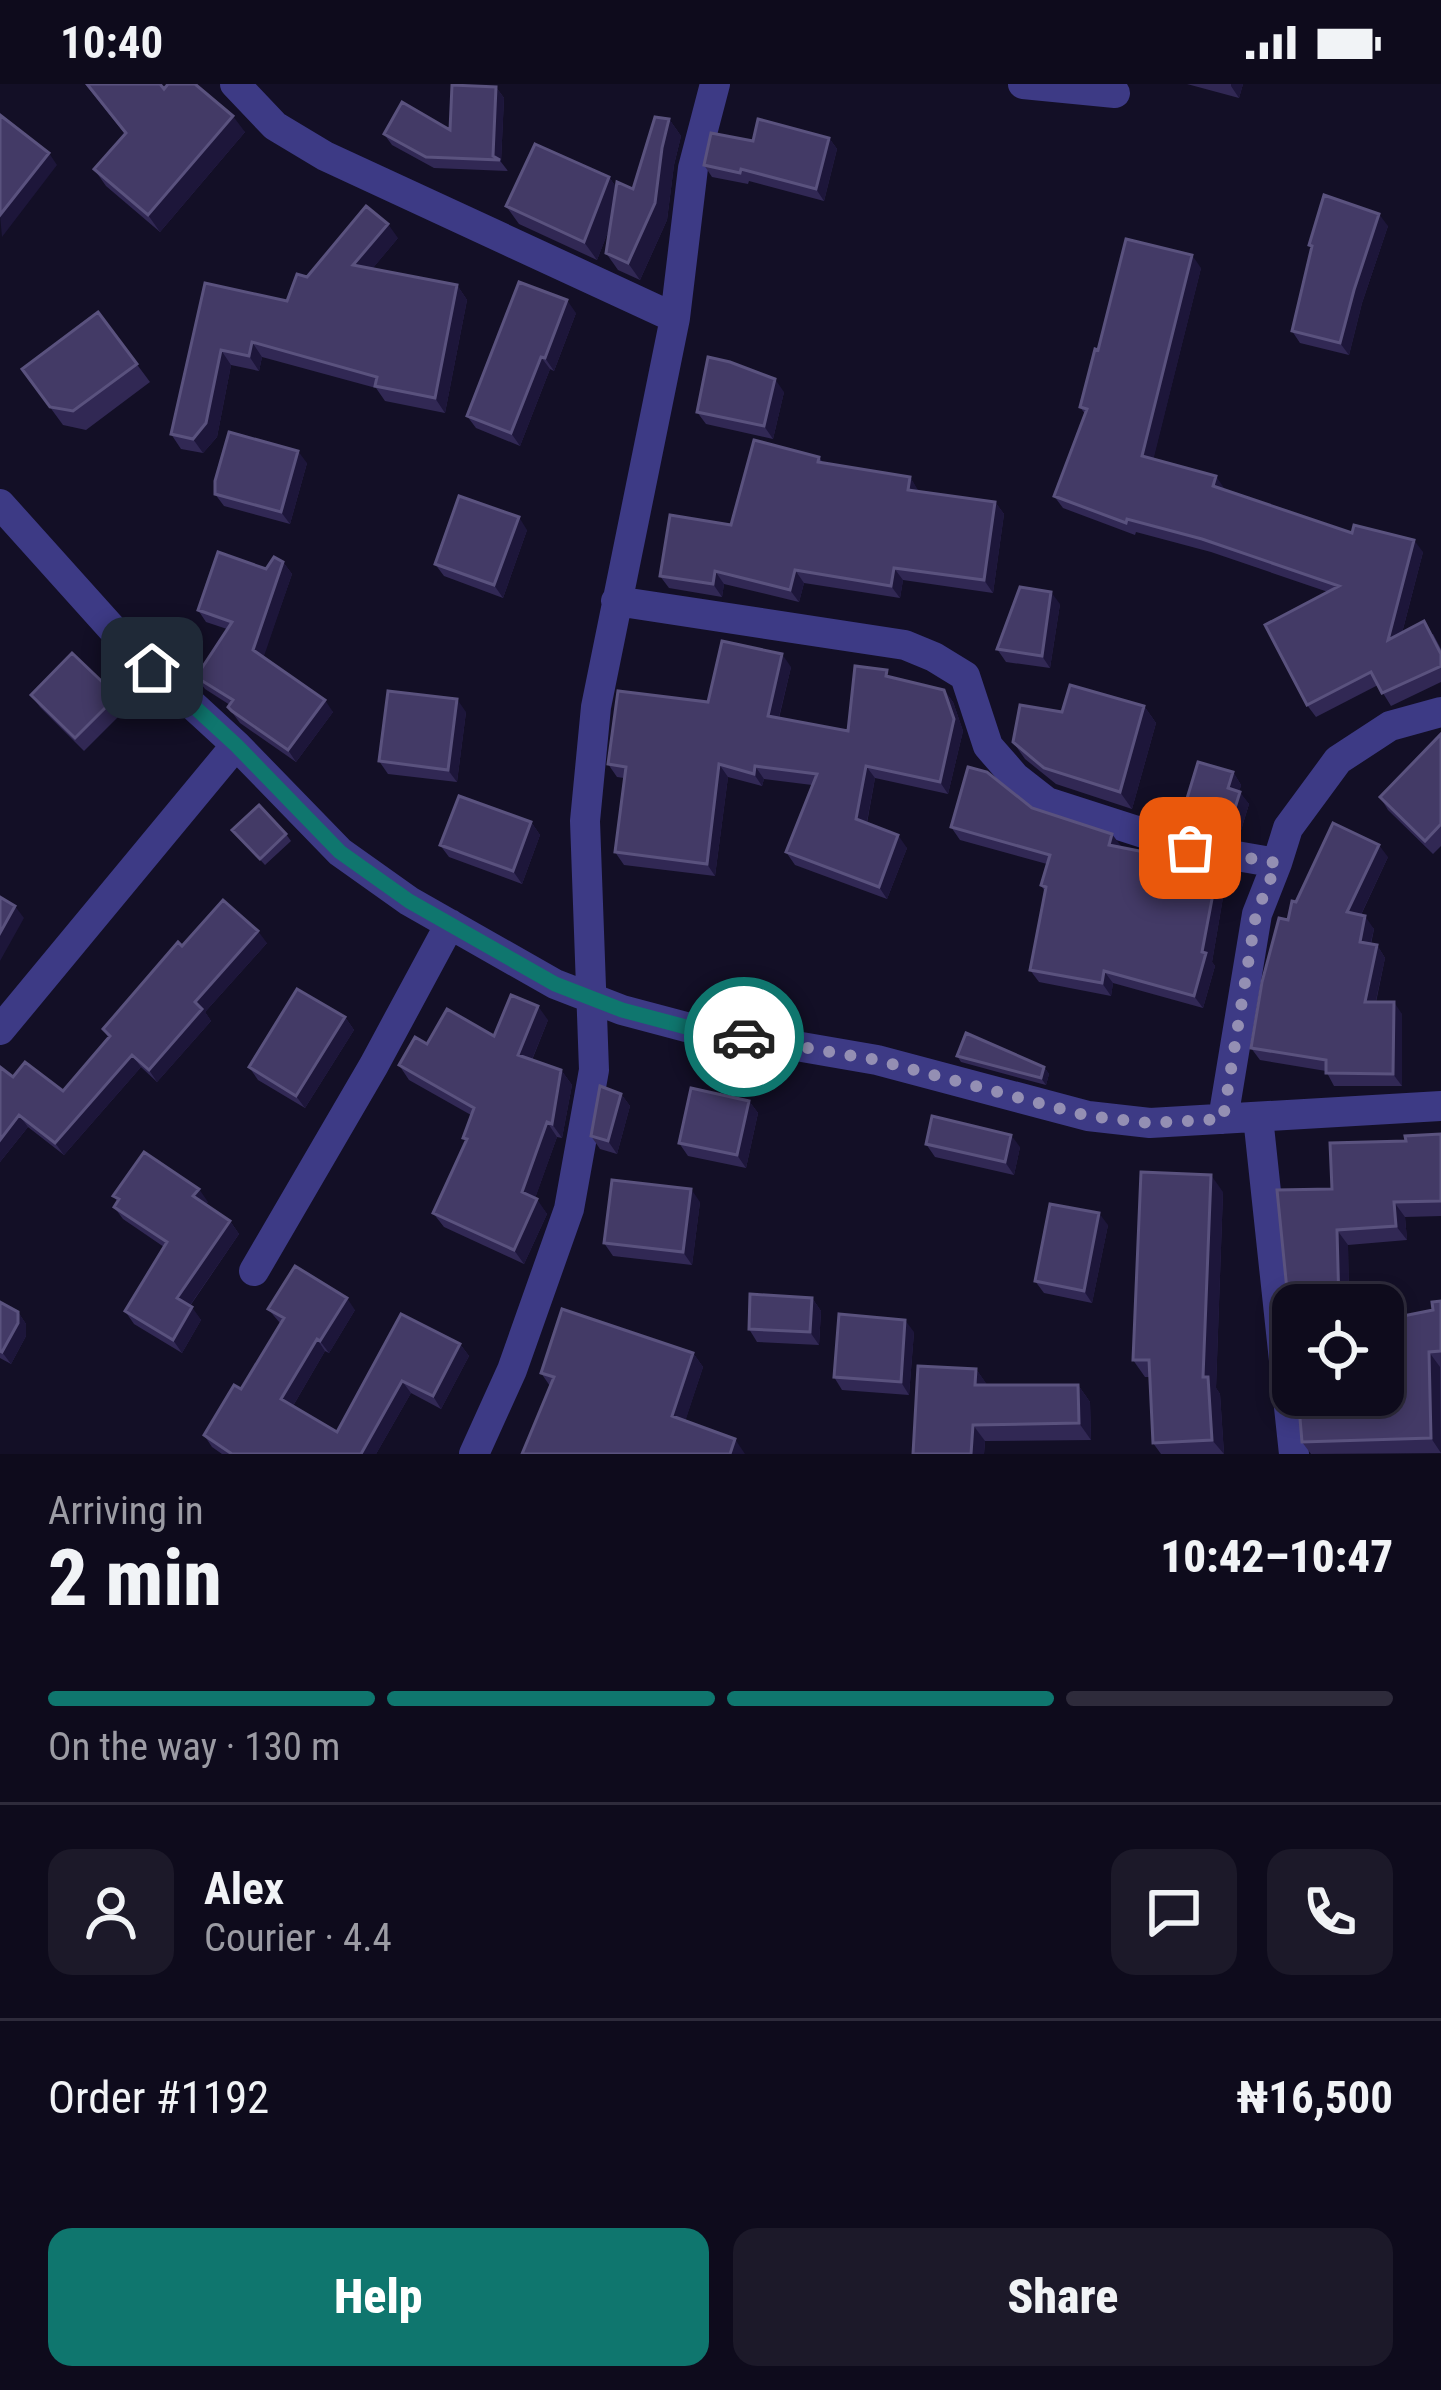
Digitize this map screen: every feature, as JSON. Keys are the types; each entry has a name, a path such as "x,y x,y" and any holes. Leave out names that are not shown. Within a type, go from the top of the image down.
{"street":[{"path":"235,84 275,126 325,156 675,318"},
{"path":"474,1454 512,1370 569,1209 594,1070 585,821 596,707 675,318 694,168 716,84"},
{"path":"1024,84 1115,93"},
{"path":"0,504 124,642 236,745 340,852 409,901 555,984 686,1027 877,1060 1088,1116 1150,1123 1441,1106"},
{"path":"616,602 905,645 965,676 988,746 1015,777 1047,802 1190,848 1277,863"},
{"path":"1223,1119 1256,914 1288,828 1338,760 1390,726 1441,712"},
{"path":"0,1030 236,745"},
{"path":"254,1271 450,924"},
{"path":"1258,1117 1294,1454"}],"building":[{"path":"87,84 160,84 164,89 168,84 195,84 233,116 148,215 94,169 126,133"},
{"path":"452,85 496,87 493,156 500,160 426,157 384,134 402,102 450,130"},
{"path":"0,115 49,153 0,215"},
{"path":"655,117 669,119 655,203 628,263 606,253 617,182 633,189"},
{"path":"758,119 829,138 816,189 741,169 740,173 704,165 711,133 753,141"},
{"path":"535,144 609,177 584,242 506,206"},
{"path":"1324,195 1379,214 1340,343 1292,331"},
{"path":"366,206 388,224 353,265 457,285 435,398 375,386 377,377 252,342 249,356 221,350 206,423 193,439 171,434 205,283 287,301 297,274 307,277"},
{"path":"1126,239 1192,255 1142,456 1216,476 1213,486 1352,533 1354,525 1414,540 1388,640 1424,621 1441,654 1441,666 1382,693 1371,672 1307,705 1265,625 1339,586 1202,539 1127,519 1126,523 1054,496 1087,409 1080,407"},
{"path":"519,282 567,300 511,433 467,416"},
{"path":"98,312 137,364 73,411 50,407 22,369"},
{"path":"708,357 775,379 764,426 697,412"},
{"path":"229,432 298,451 281,512 215,494"},
{"path":"754,440 819,457 818,462 910,477 908,490 995,502 984,580 894,568 891,586 795,570 790,590 715,571 713,584 660,576 670,515 731,525"},
{"path":"459,496 519,517 494,585 435,564"},
{"path":"218,552 266,569 274,557 283,562 253,650 325,700 288,750 232,711 228,707 233,700 196,677 232,622 198,610"},
{"path":"1020,587 1051,592 1042,656 997,649"},
{"path":"722,641 782,654 768,716 848,731 855,666 887,670 886,676 944,690 954,719 940,782 866,766 856,819 898,835 879,887 786,852 817,774 755,766 754,774 719,764 707,864 615,852 626,767 608,764 618,691 708,702"},
{"path":"72,653 117,696 75,738 31,695"},
{"path":"1070,685 1144,706 1120,792 1044,768 1013,742 1020,705 1062,712"},
{"path":"388,691 457,699 448,770 379,761"},
{"path":"1441,734 1441,824 1425,841 1380,797"},
{"path":"1198,762 1233,772 1228,788 1240,792 1230,824 1182,815"},
{"path":"968,767 987,772 1032,808 1112,834 1109,845 1219,862 1202,952 1206,953 1194,996 1104,971 1102,983 1030,970 1046,887 1041,885 1050,855 951,827"},
{"path":"459,796 531,822 513,871 440,845"},
{"path":"259,805 286,834 260,859 232,830"},
{"path":"1333,823 1379,845 1347,912 1365,916 1360,942 1377,945 1365,1002 1394,1002 1393,1074 1326,1073 1326,1060 1251,1048 1279,918 1288,920 1292,901 1296,902"},
{"path":"0,897 15,906 0,933"},
{"path":"223,900 258,931 195,1002 202,1009 149,1070 132,1055 55,1143 19,1115 0,1140 0,1067 13,1077 25,1062 63,1091 110,1036 103,1029 178,942 182,946"},
{"path":"297,989 345,1017 296,1096 249,1067"},
{"path":"511,995 538,1006 518,1055 561,1070 552,1124 547,1122 522,1192 537,1199 514,1250 433,1213 467,1139 463,1138 474,1108 399,1065 415,1037 427,1044 447,1009 494,1036"},
{"path":"966,1033 1044,1067 1041,1078 957,1056"},
{"path":"600,1086 621,1094 608,1141 591,1136"},
{"path":"691,1088 749,1101 737,1155 679,1143"},
{"path":"932,1116 1011,1135 1005,1162 926,1144"},
{"path":"1441,1134 1441,1201 1394,1202 1396,1226 1337,1230 1338,1284 1286,1284 1277,1190 1332,1189 1330,1143 1406,1141 1405,1136"},
{"path":"144,1152 199,1189 193,1196 230,1221 177,1298 192,1307 173,1340 125,1311 167,1242 114,1207 119,1199 113,1196"},
{"path":"1141,1172 1211,1175 1203,1377 1208,1377 1212,1440 1153,1443 1149,1360 1133,1360"},
{"path":"612,1180 691,1189 683,1252 604,1243"},
{"path":"1050,1204 1099,1213 1084,1291 1035,1281"},
{"path":"295,1266 347,1298 281,1399 337,1432 401,1314 460,1344 433,1396 402,1381 361,1454 232,1454 204,1435 234,1385 241,1389 284,1318 268,1309"},
{"path":"750,1294 812,1298 810,1332 749,1329"},
{"path":"1441,1301 1441,1351 1429,1352 1431,1438 1302,1442 1300,1416 1404,1416 1404,1316 1433,1310 1432,1302"},
{"path":"0,1302 18,1312 18,1323 2,1352 0,1351"},
{"path":"562,1309 693,1353 672,1416 735,1439 730,1454 522,1454 554,1377 541,1373"},
{"path":"839,1314 905,1320 901,1382 834,1377"},
{"path":"918,1366 976,1369 975,1385 1078,1385 1079,1423 973,1425 971,1454 913,1454"}],"way so far":[{"path":"744,1037 877,1060 1088,1116 1150,1123 1223,1119 1256,914 1277,863 1190,848"}],"route":[{"path":"152,668 236,745 340,852 409,901 555,984 622,1010 744,1037"}]}
